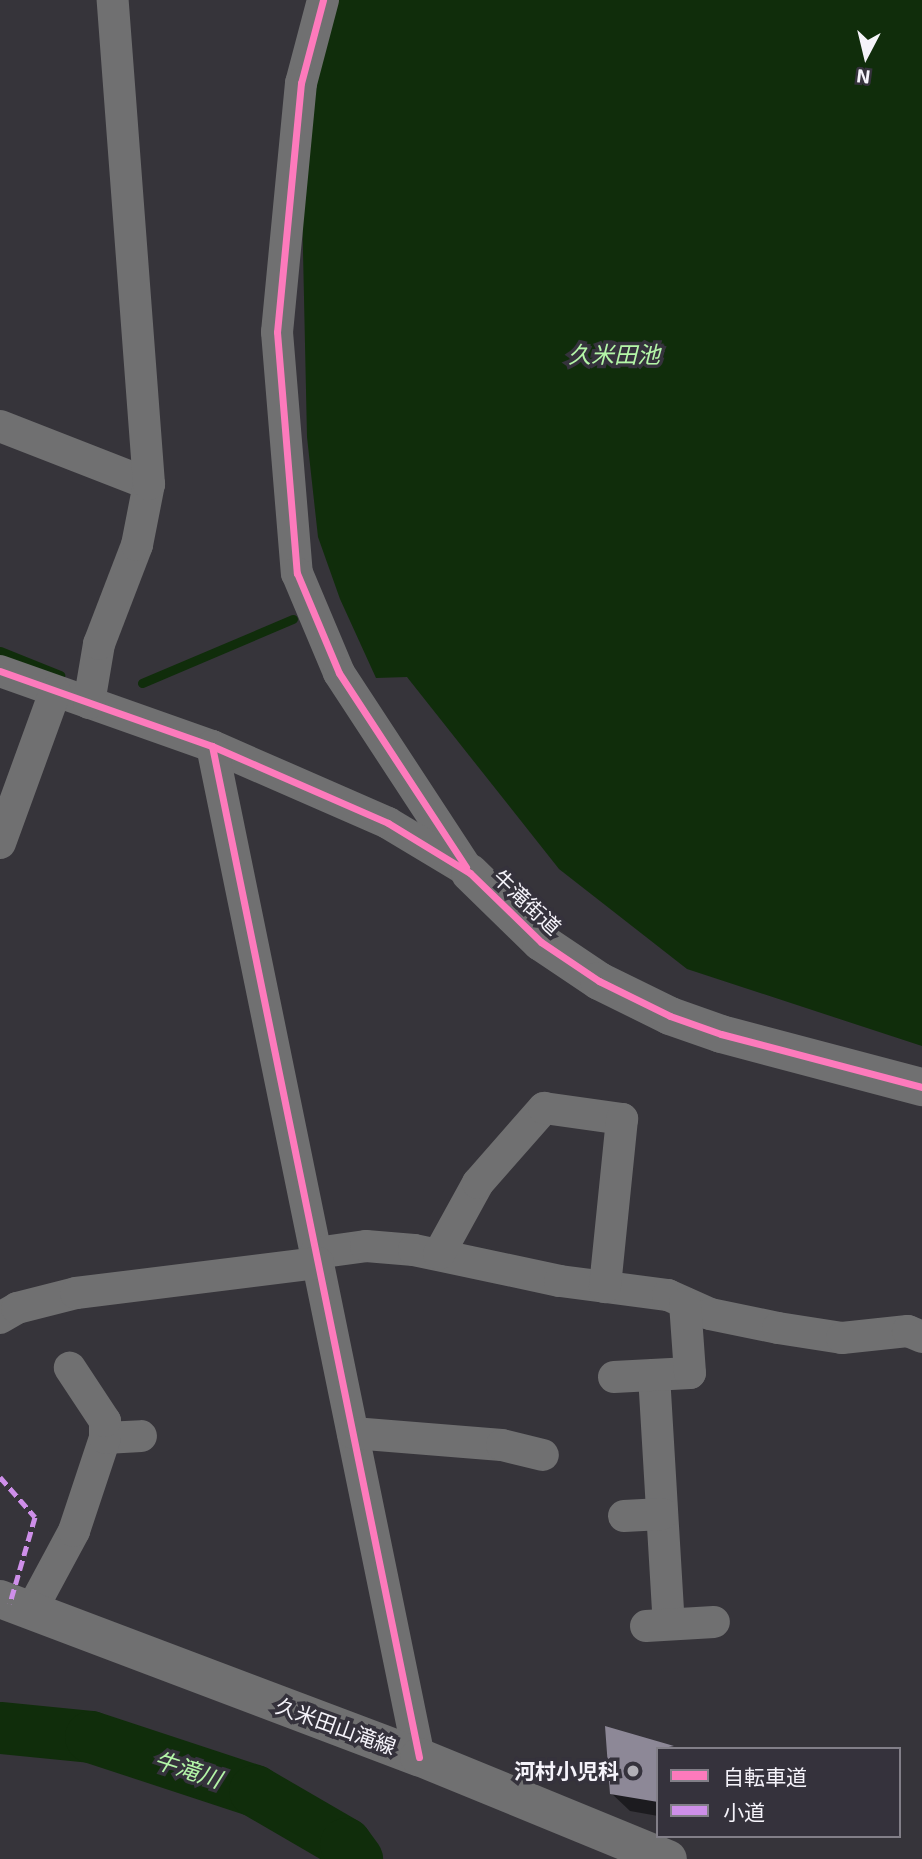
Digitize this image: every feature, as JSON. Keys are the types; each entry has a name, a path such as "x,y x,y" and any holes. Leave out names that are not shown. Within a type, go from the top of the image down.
{"street":[{"path":"89,703 99,644 137,545 149,484 113,0"},
{"path":"323,0 301,83 276,332 297,573 339,673 470,873"},
{"path":"0,426 149,484"},
{"name":"牛滝街道","path":"0,671 212,746 388,822 470,873 541,943 599,981 658,1010 720,1034 922,1087"},
{"path":"0,843 55,692"},
{"path":"212,746 419,1757"},
{"path":"439,1254 478,1183 544,1108 622,1119 605,1287"},
{"path":"0,1318 17,1308 76,1293 317,1258 366,1246 439,1254 605,1287 668,1295 710,1314 813,1334 842,1338 908,1331 922,1337"},
{"path":"614,1377 690,1373 685,1303"},
{"path":"15,1605 74,1531 105,1438 105,1421 70,1368"},
{"path":"654,1375 662,1514 658,1625 714,1622"},
{"path":"353,1433 502,1445 543,1455"},
{"path":"105,1438 141,1436"},
{"path":"624,1516 662,1514"},
{"name":"久米田山滝線","path":"15,1605 419,1757 668,1859"}],"water":[{"name":"久米田池","path":"337,0 922,0 922,1046 687,969 559,869 407,677 376,678 340,599 318,537 307,437 302,205 311,105"}],"building":[{"name":"河村小児科","path":"605,1726 674,1746 656,1747 656,1802 610,1794"}],"waterway":[{"path":"142,683 293,619"},
{"path":"0,651 60,675"},
{"name":"牛滝川","path":"0,1728 91,1737 255,1791 346,1844 357,1859"}],"marked path":[{"path":"0,1477 35,1517 10,1603"}],"cycle path":[{"path":"323,0 301,83 277,332 297,573 339,673 466,867"},
{"path":"0,671 212,746 388,823 470,873 541,942 599,981 670,1016 721,1034 922,1087"},
{"path":"212,746 419,1757"}],"place":[{"name":"河村小児科","path":"633,1771"}]}
